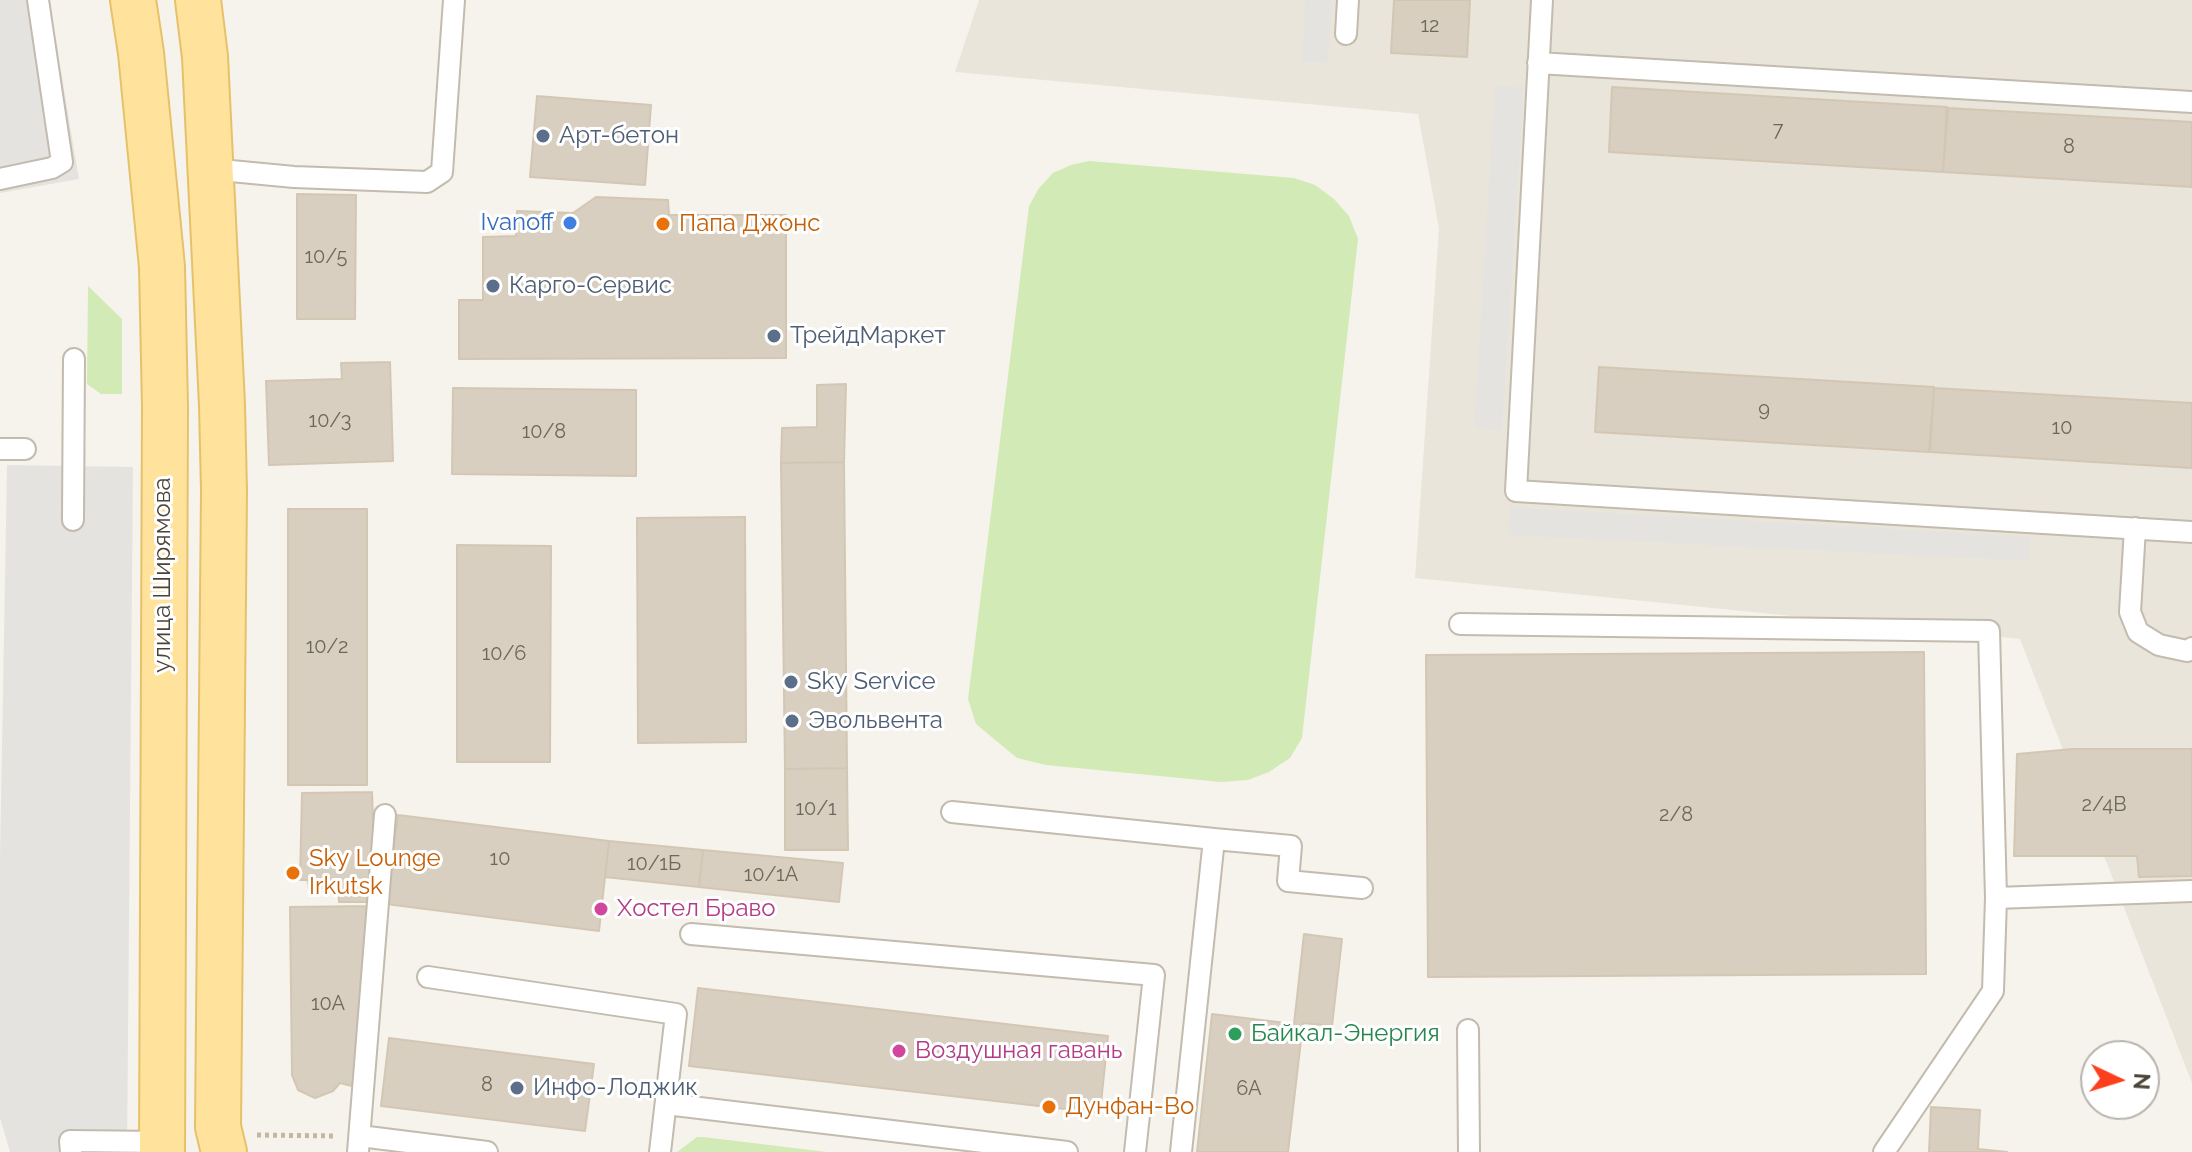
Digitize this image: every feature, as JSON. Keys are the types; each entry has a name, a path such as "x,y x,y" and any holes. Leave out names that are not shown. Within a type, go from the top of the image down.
{"main road":[{"name":"улица Ширямова","path":"133,0 162,267 165,407 162,1147"},
{"path":"198,0 205,57 224,476 218,1127 234,1143"}],"lane":[{"path":"0,179 52,168 62,162 38,0"},
{"path":"210,169 294,177 427,182 442,172 454,0"},
{"path":"1346,34 1348,0"},
{"path":"1542,0 1516,491 2192,532"},
{"path":"1538,63 2192,102"},
{"path":"73,520 74,359"},
{"path":"0,449 25,449"},
{"path":"2135,528 2130,612 2138,632 2159,645 2187,651 2192,648"},
{"path":"1460,624 1989,631 1996,898 1993,991 1884,1152"},
{"path":"952,812 1291,846 1288,881 1362,888"},
{"path":"385,815 359,1144 487,1152"},
{"path":"1181,1152 1214,839"},
{"path":"1996,898 2192,891"},
{"path":"691,934 1154,975 1135,1152"},
{"path":"428,977 676,1014 660,1152"},
{"path":"1468,1030 1469,1152"},
{"path":"666,1104 1067,1152"},
{"path":"70,1146 162,1147"}],"path":[{"path":"234,1143 359,1144"}],"shaded area":[{"path":"0,0 49,0 79,179 0,193"},
{"path":"979,0 2192,0 2192,1083 2020,639 1415,578 1439,228 1418,114 955,72"},
{"path":"1305,0 1332,0 1328,63 1302,62"},
{"path":"1495,86 1524,87 1502,430 1474,428"},
{"path":"7,465 133,467 127,1152 10,1152 0,1118 0,858"},
{"path":"1510,507 2030,537 2029,561 1508,535"}],"green space":[{"path":"1089,161 1294,178 1315,185 1334,199 1349,216 1358,239 1302,738 1290,758 1269,772 1248,780 1221,782 1046,765 1017,758 976,724 968,699 1029,206 1039,188 1053,173"},
{"path":"88,286 122,319 122,394 101,394 87,384"},
{"path":"697,1137 703,1137 827,1152 677,1152"}],"building":[{"path":"1394,0 1470,0 1467,57 1391,53"},
{"path":"1612,87 1947,107 1943,172 1609,152"},
{"path":"537,96 651,105 645,185 530,177"},
{"path":"1948,108 2192,122 2192,187 1943,172"},
{"path":"297,194 356,195 355,319 297,319"},
{"path":"596,197 668,200 669,215 786,215 786,358 459,359 459,300 483,300 483,237 516,236 517,211 573,213"},
{"path":"390,362 393,461 269,465 266,381 342,379 341,363"},
{"path":"1599,367 1934,387 1929,452 1595,432"},
{"path":"846,384 844,462 781,463 782,428 817,427 817,385"},
{"path":"453,388 636,390 636,476 452,474"},
{"path":"1934,388 2192,403 2192,468 1930,452"},
{"path":"844,462 847,768 785,769 781,463"},
{"path":"288,509 367,509 367,785 288,785"},
{"path":"745,517 746,742 638,743 637,518"},
{"path":"457,545 551,546 550,762 457,762"},
{"path":"1924,652 1926,974 1428,977 1426,655"},
{"path":"2073,749 2192,749 2192,876 2139,877 2137,856 2014,856 2017,754"},
{"path":"847,768 848,850 785,850 785,769"},
{"path":"372,792 376,902 339,902 338,888 309,889 308,880 300,880 302,793"},
{"path":"398,815 609,841 599,931 386,904"},
{"path":"609,841 703,850 699,887 605,877"},
{"path":"703,850 843,863 839,902 699,887"},
{"path":"371,906 362,1030 352,1086 340,1083 333,1091 315,1098 298,1090 292,1075 290,907"},
{"path":"1304,934 1342,939 1332,1026 1303,1023 1288,1152 1197,1152 1212,1014 1294,1024"},
{"name":"Воздушная гавань","path":"698,988 1108,1036 1100,1113 689,1066"},
{"path":"389,1038 594,1064 585,1131 381,1106"},
{"path":"1931,1107 1980,1110 1978,1149 2007,1152 1929,1152"}],"place":[{"name":"Арт-бетон","path":"543,136"},
{"name":"Ivanoff","path":"570,223"},
{"name":"Папа Джонс","path":"663,224"},
{"name":"Карго-Сервис","path":"493,286"},
{"name":"ТрейдМаркет","path":"774,336"},
{"name":"Sky Service","path":"791,682"},
{"name":"Эвольвента","path":"792,721"},
{"name":"Sky Lounge Irkutsk","path":"293,873"},
{"name":"Хостел Браво","path":"601,909"},
{"name":"Байкал-Энергия","path":"1235,1034"},
{"name":"Воздушная гавань","path":"899,1051"},
{"name":"Инфо-Лоджик","path":"517,1088"},
{"name":"Дунфан-Во","path":"1049,1107"}]}
